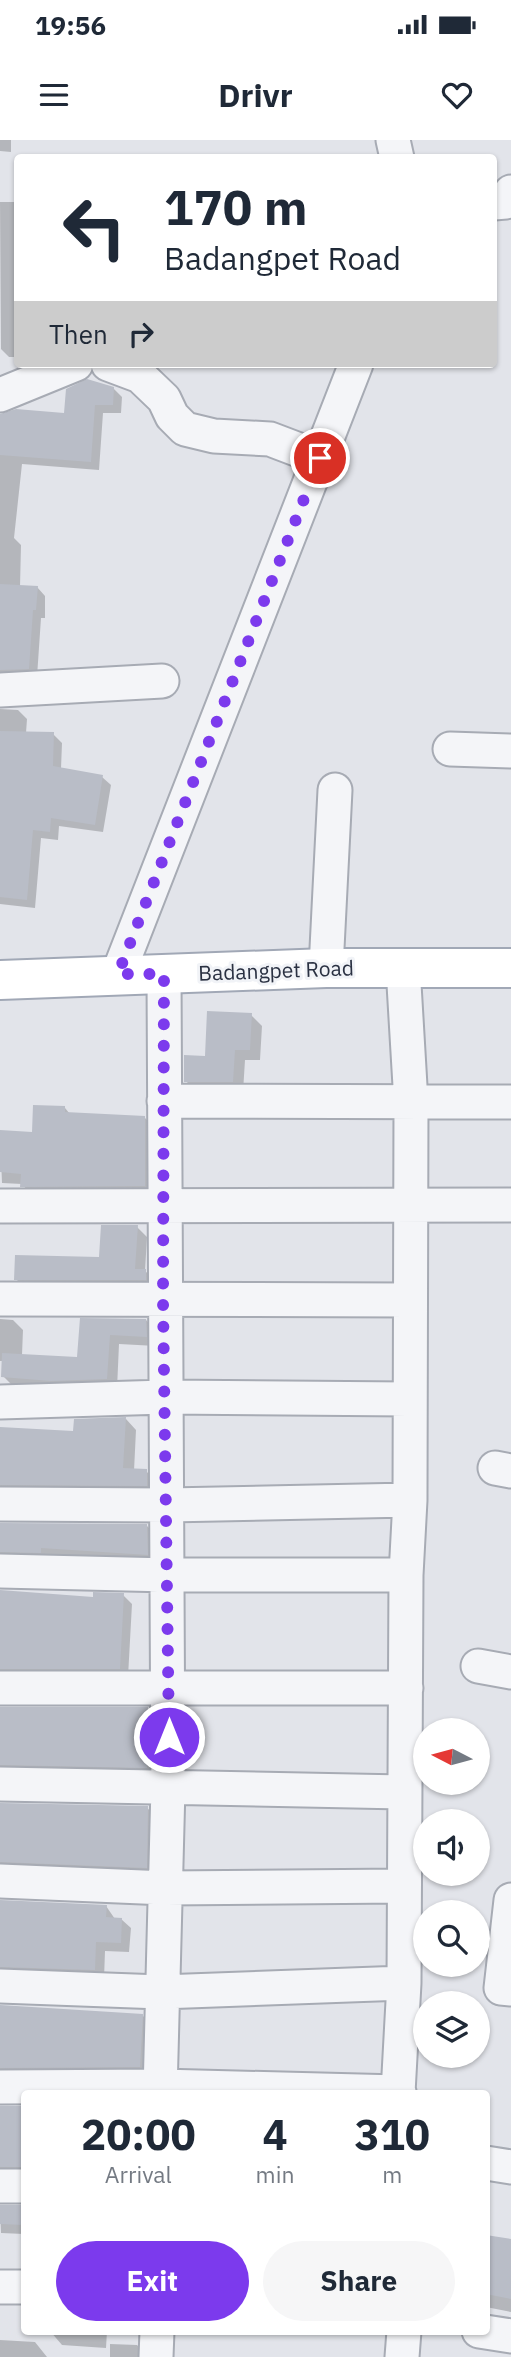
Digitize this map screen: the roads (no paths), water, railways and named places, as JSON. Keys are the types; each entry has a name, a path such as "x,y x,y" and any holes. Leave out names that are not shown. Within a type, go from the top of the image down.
{"main road":[{"name":"Badangpet Road","path":"0,980 326,968 511,968"}],"street":[{"path":"497,203 506,202 511,192"},
{"path":"0,395 66,368"},
{"path":"119,368 140,376 164,398 172,416 185,429 214,436 270,439 320,458"},
{"path":"118,974 354,368"},
{"path":"0,690 162,681"},
{"path":"450,749 511,751"},
{"path":"326,968 335,790"},
{"path":"398,2090 404,1983 402,1886 405,1575 410,1500 408,1399 411,1103 403,968"},
{"path":"160,2089 169,1787 169,1575 163,1300 164,974"},
{"path":"164,1101 511,1102"},
{"path":"0,1206 165,1203 511,1205"},
{"path":"0,1299 410,1300"},
{"path":"0,1402 164,1397 408,1399"},
{"path":"0,1504 168,1505 410,1500"},
{"path":"0,1571 169,1575 405,1575"},
{"path":"478,1666 511,1672"},
{"path":"0,1688 406,1688"},
{"path":"0,1784 403,1791"},
{"path":"0,1881 166,1888 402,1886"},
{"path":"511,1900 501,1988 511,1989"},
{"path":"0,1986 161,1992 404,1983"},
{"path":"0,2087 239,2090"},
{"path":"490,2164 511,2167"},
{"path":"0,2186 21,2186"},
{"path":"0,2287 21,2287"},
{"path":"490,2333 511,2336"},
{"path":"156,2357 157,2335"},
{"path":"402,2357 404,2335"}]}
